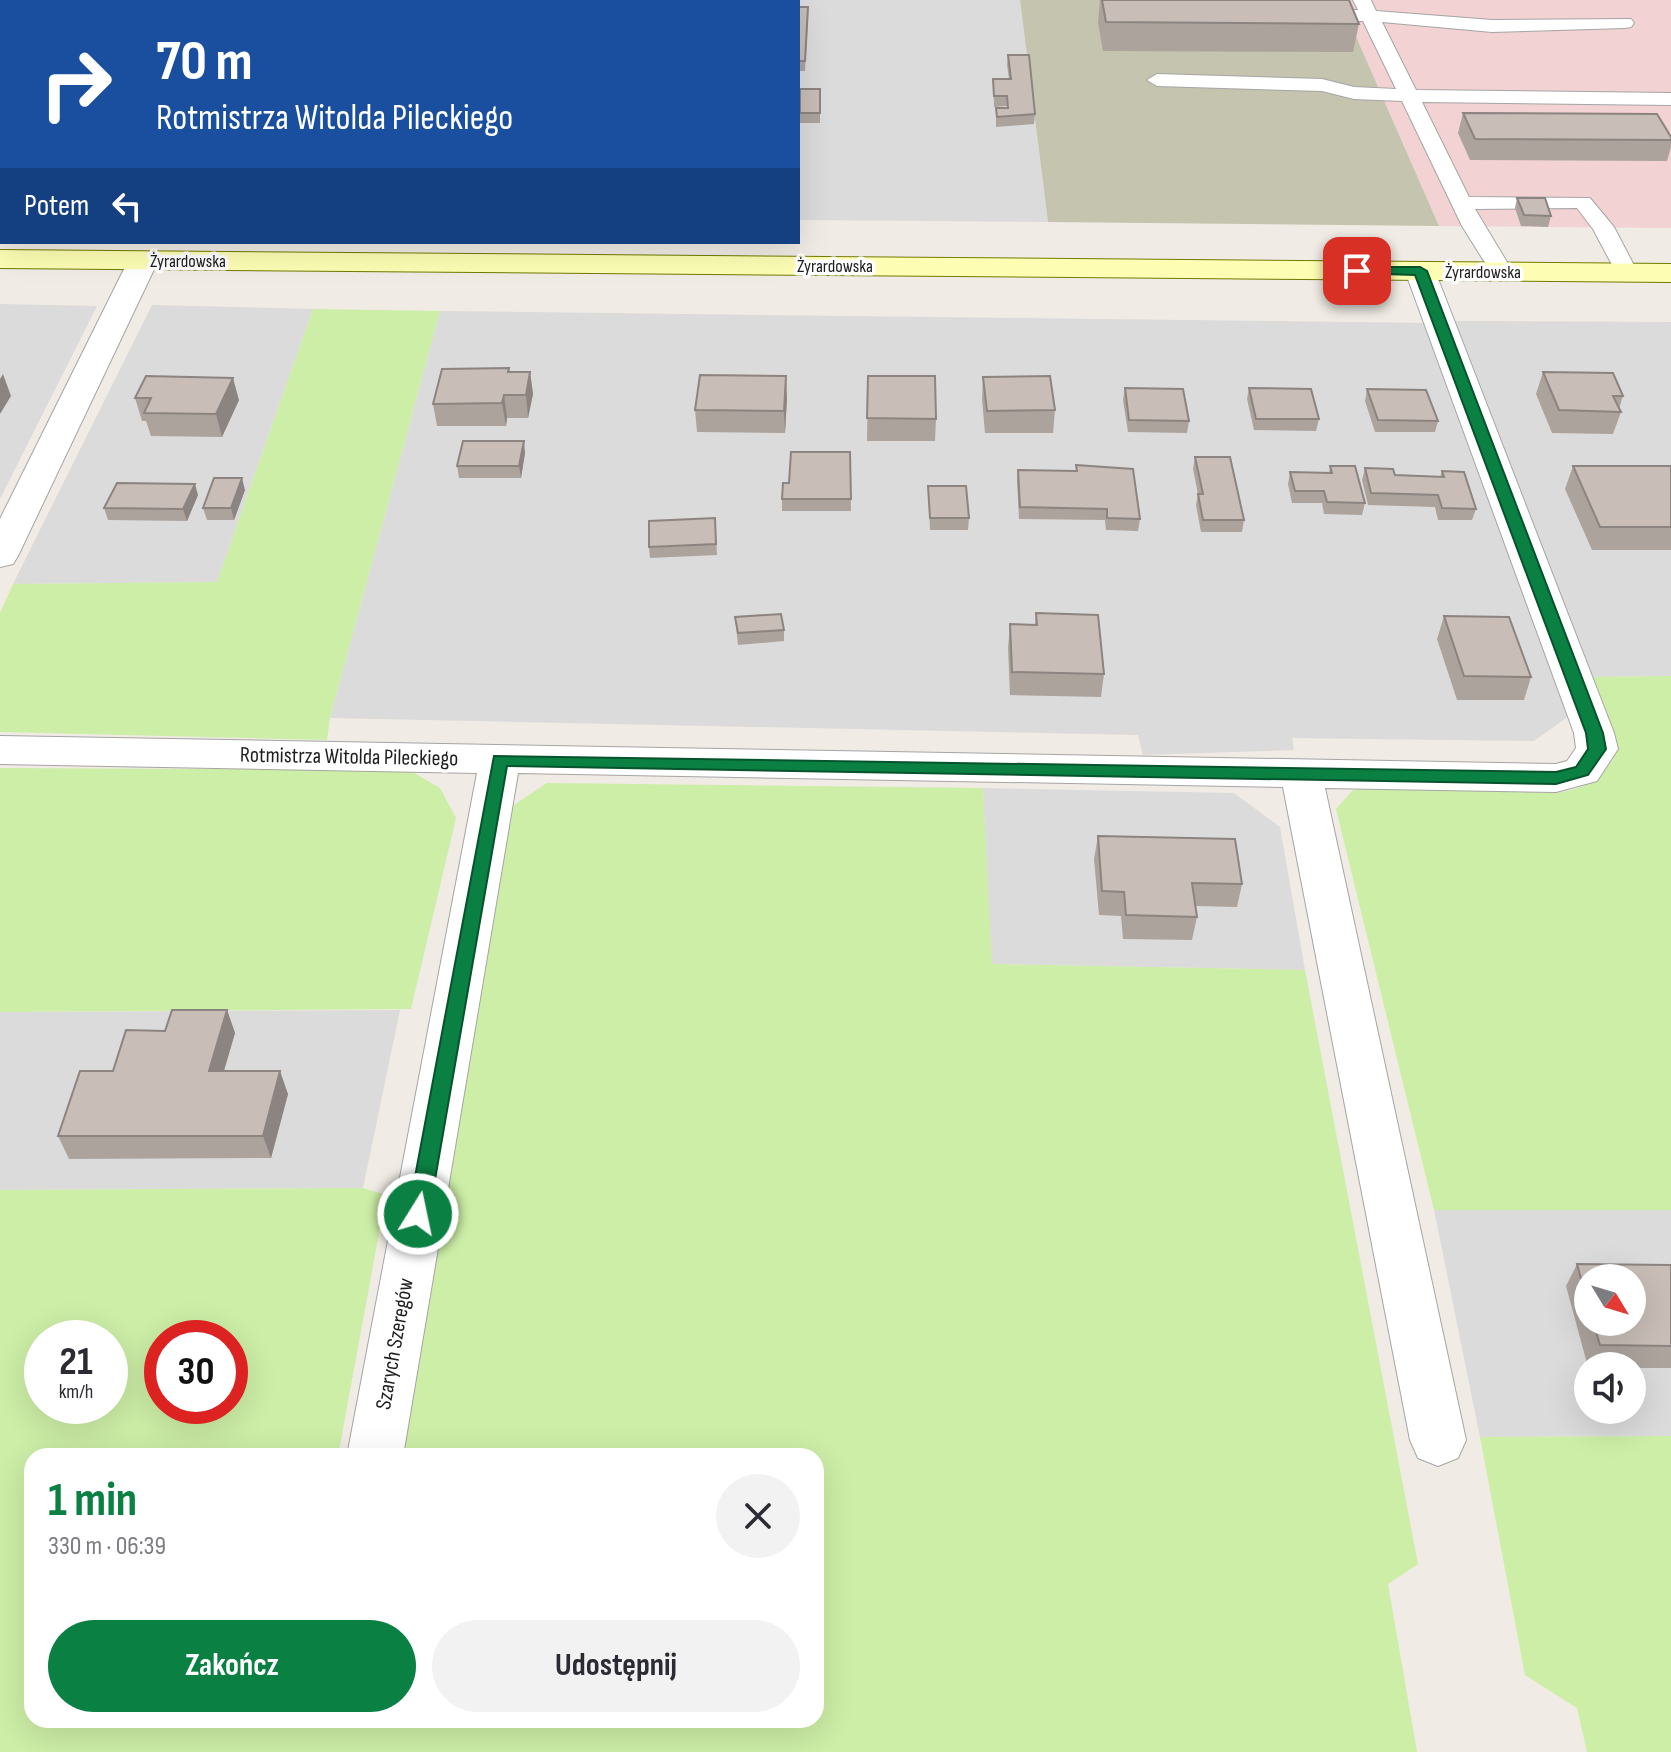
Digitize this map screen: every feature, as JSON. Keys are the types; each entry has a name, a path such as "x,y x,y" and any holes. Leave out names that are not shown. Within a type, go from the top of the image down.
{"main road":[{"name":"Żyrardowska","path":"0,259 1671,273"}],"street":[{"path":"0,556 143,261"},
{"name":"Rotmistrza Witolda Pileckiego","path":"0,750 1556,778 1582,771 1597,749 1594,733 1420,271"},
{"name":"Szarych Szeregów","path":"376,1448 500,760"},
{"path":"1301,774 1438,1440"}],"lane":[{"path":"1291,14 1366,8 1492,26 1625,23"},
{"path":"1366,8 1462,203 1502,272"},
{"path":"1157,80 1322,85 1354,93 1409,96 1671,99"},
{"path":"1462,203 1583,202 1603,227 1627,273"}],"shaded area":[{"path":"800,0 1020,0 1048,222 800,220"},
{"path":"1020,0 1340,0 1439,226 1048,222"},
{"path":"1340,0 1671,0 1671,228 1439,226"},
{"path":"0,304 97,306 0,499"},
{"path":"152,305 313,309 217,582 13,584"},
{"path":"440,311 1429,323 1569,716 1534,741 1292,738 1294,750 1143,755 1138,735 330,718"},
{"path":"1453,321 1671,322 1671,676 1586,677"},
{"path":"983,788 1234,793 1280,827 1305,970 991,964"},
{"path":"400,1010 363,1188 0,1190 0,1012"},
{"path":"1434,1210 1671,1210 1671,1436 1480,1437"}],"green space":[{"path":"313,309 440,311 330,718 327,740 0,732 0,613 13,584 217,582"},
{"path":"1671,676 1671,1210 1434,1210 1336,809 1352,791 1368,786 1556,793 1583,786 1595,779 1614,758 1586,677"},
{"path":"0,768 409,770 440,788 456,818 411,1009 0,1012"},
{"path":"547,783 983,788 992,964 1305,970 1418,1564 1388,1584 1417,1752 0,1752 0,1190 363,1188 386,1195 339,1448 24,1448 24,1728 824,1728 824,1448 402,1448 511,807"},
{"path":"1671,1436 1671,1752 1587,1752 1577,1708 1525,1675 1480,1437"}],"building":[{"path":"1102,0 1349,0 1359,24 1106,22"},
{"path":"800,7 808,7 805,61 800,61"},
{"path":"1008,55 1029,55 1035,114 997,117 996,108 1008,108 1007,96 994,96 993,79 1011,79"},
{"path":"800,89 820,89 820,113 800,113"},
{"path":"1463,113 1657,114 1671,140 1475,139"},
{"path":"1517,198 1545,198 1551,216 1524,215"},
{"path":"509,368 508,372 530,372 526,395 504,395 502,403 433,404 442,369"},
{"path":"1543,372 1613,373 1623,396 1613,396 1621,412 1559,410"},
{"path":"700,375 786,376 784,411 695,410"},
{"path":"146,376 233,378 216,414 144,413 151,398 135,398"},
{"path":"868,376 935,376 936,419 867,418"},
{"path":"1050,376 1055,410 987,411 983,377"},
{"path":"1125,388 1183,389 1189,421 1129,420"},
{"path":"1249,388 1311,389 1319,419 1256,419"},
{"path":"1367,389 1426,390 1438,421 1378,420"},
{"path":"463,441 524,441 519,466 457,466"},
{"path":"791,452 850,452 851,499 782,499 783,483 789,483"},
{"path":"1195,457 1230,457 1244,520 1203,520 1198,494 1203,494"},
{"path":"1076,465 1133,469 1140,519 1107,518 1107,509 1020,507 1018,470 1077,471"},
{"path":"1330,466 1355,466 1365,503 1327,502 1324,491 1295,491 1290,472 1332,473"},
{"path":"1573,466 1671,466 1671,527 1600,527"},
{"path":"1365,468 1393,469 1395,475 1444,477 1442,471 1464,472 1476,509 1442,508 1438,495 1371,493"},
{"path":"214,478 242,478 231,508 203,508"},
{"path":"117,483 195,484 183,509 104,508"},
{"path":"928,486 966,486 969,518 930,518"},
{"path":"715,518 716,544 649,547 649,521"},
{"path":"1036,613 1098,615 1104,674 1012,672 1010,624 1037,625"},
{"path":"781,614 784,630 738,633 735,617"},
{"path":"1444,616 1509,617 1531,677 1464,676"},
{"path":"1098,836 1235,839 1242,884 1192,883 1197,917 1126,915 1124,892 1102,891"},
{"path":"172,1010 227,1010 209,1071 280,1071 263,1136 58,1136 80,1071 113,1071 126,1030 165,1031"},
{"path":"1646,1265 1671,1265 1671,1346 1600,1345 1597,1336 1646,1336"}],"route":[{"path":"418,1214 500,760 1556,778 1582,771 1597,749 1594,733 1420,271 1357,271"}]}
